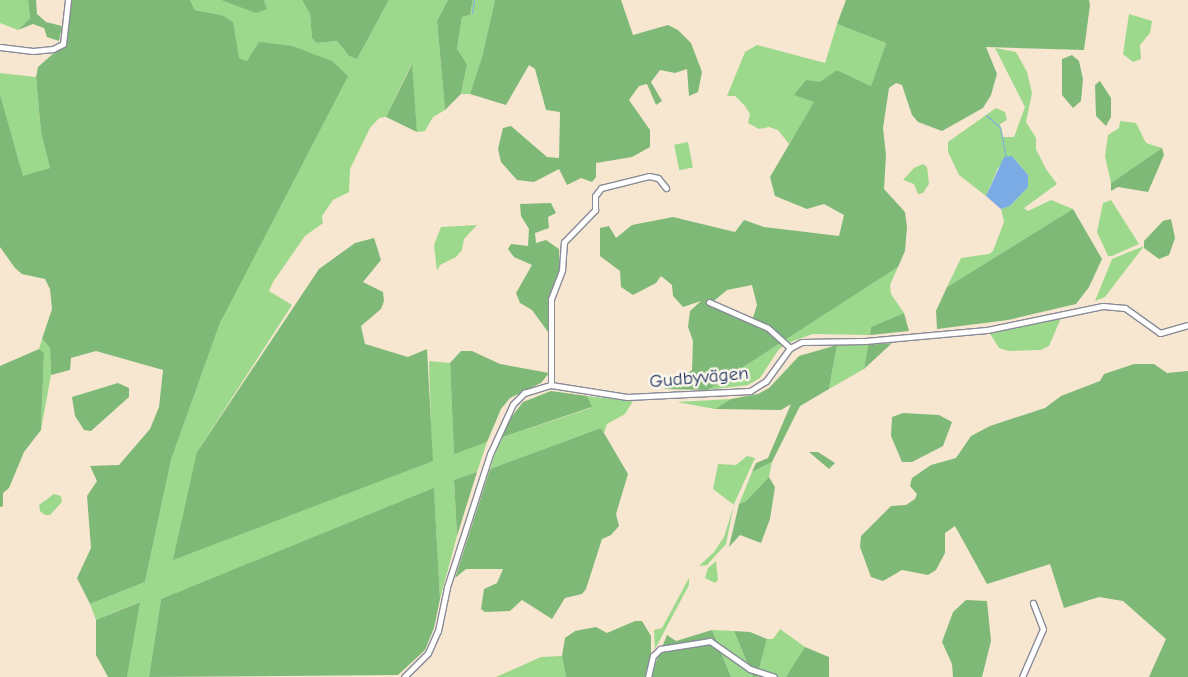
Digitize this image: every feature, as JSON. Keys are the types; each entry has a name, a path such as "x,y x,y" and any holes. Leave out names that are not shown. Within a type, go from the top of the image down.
{"street":[{"path":"0,46 33,51 53,49 63,44 68,0"},
{"path":"552,385 552,298 562,270 564,242 595,210 595,196 600,188 649,176 658,178 666,188"},
{"path":"709,302 768,328 790,348 802,342 865,341 986,330 1103,306 1125,308 1160,334 1188,325"},
{"name":"Gudbyvägen","path":"404,677 428,652 438,631 447,587 500,428 513,404 524,393 552,385 627,397 750,391 766,381 790,348"},
{"path":"1022,677 1043,629 1033,603"},
{"path":"648,677 653,656 660,650 710,641 750,668 774,677"}],"green space":[{"path":"0,0 28,0 30,18 18,30 0,23"},
{"path":"28,0 36,0 37,14 46,22 62,26 59,41 47,37 44,28 33,24 18,30 30,18"},
{"path":"69,0 190,0 195,10 221,15 233,22 239,58 247,61 259,42 292,46 332,61 348,76 220,323 171,460 145,582 90,604 77,578 91,548 87,496 97,481 90,466 119,465 150,429 159,407 163,370 96,351 71,358 70,370 51,375 50,348 42,339 52,309 50,289 45,279 22,274 15,268 0,247 0,94 23,176 50,168 41,133 36,77 38,67 64,44"},
{"path":"190,0 221,0 267,9 264,0 302,0 310,14 312,37 317,43 337,41 349,56 357,59 389,0 448,0 437,21 445,110 433,117 425,131 417,132 411,65 386,117 379,118 370,128 350,169 349,192 333,200 322,216 323,223 305,236 273,282 269,291 292,305 197,452 432,461 429,361 450,363 454,453 487,442 477,472 454,480 457,536 440,599 434,489 161,599 149,677 127,677 139,602 96,620 90,604 145,582 171,460 220,323 242,277 247,61 238,58 237,48 221,15 195,10"},
{"path":"221,0 264,0 267,9 256,13"},
{"path":"302,0 389,0 357,59 349,56 337,41 317,43 312,38 310,14"},
{"path":"448,0 473,0 470,15 462,17 457,49 467,64 461,94 445,110 437,21"},
{"path":"473,0 495,0 482,57 470,94 461,94 467,64 457,49 462,17 470,15"},
{"path":"495,0 621,0 633,35 668,25 678,30 691,43 702,72 698,92 689,96 687,69 675,73 660,70 651,82 662,101 656,105 647,84 639,86 629,100 650,130 650,147 632,157 596,163 596,177 592,182 581,178 567,185 559,169 534,182 517,180 501,162 498,149 503,128 511,126 547,157 559,158 560,112 546,110 535,69 529,65 506,105 470,94 482,57"},
{"path":"846,0 1089,0 1090,5 1084,50 986,47 997,74 991,95 983,108 942,131 918,122 912,115 902,85 896,83 889,88 883,128 886,155 884,189 905,212 907,227 905,251 898,267 708,390 664,389 692,370 693,341 688,327 690,311 701,301 683,307 673,296 672,285 661,276 656,283 633,295 621,287 620,271 600,256 600,228 609,226 616,238 632,225 673,217 735,232 744,220 764,227 839,236 844,215 824,204 807,209 775,196 770,177 814,102 794,95 806,80 820,82 837,70 871,86 886,43 837,24","holes":["752,285 757,305 751,324 709,305 727,290"]},
{"path":"1129,14 1152,21 1150,33 1140,45 1141,59 1133,62 1123,54"},
{"path":"837,24 886,43 871,86 837,70 789,144 778,130 769,127 759,129 748,123 750,114 745,106 735,96 727,96 745,52 757,45 825,63"},
{"path":"995,48 1016,52 1027,72 1032,93 1026,122 1036,138 1036,149 1046,169 1057,184 1024,208 1028,211 1051,200 1073,209 947,287 961,258 989,254 993,251 1004,222 1001,209 1010,206 1028,187 1028,175 1012,156 998,168 986,196 959,175 948,152 948,142 996,108 1005,112 1007,120 1000,124 1003,137 1014,137 1025,107"},
{"path":"1072,55 1079,61 1083,79 1081,101 1073,108 1062,95 1062,59"},
{"path":"412,64 417,132 386,117"},
{"path":"0,73 36,77 41,133 50,168 23,177 0,94"},
{"path":"1100,81 1111,98 1111,117 1106,126 1096,116 1095,85"},
{"path":"1120,121 1136,123 1146,143 1162,148 1111,183 1105,156 1108,135 1119,128"},
{"path":"688,142 693,168 679,170 674,145"},
{"path":"1162,148 1164,155 1148,192 1118,187 1111,191 1111,183"},
{"path":"923,164 927,167 929,184 923,193 918,194 914,184 903,180 914,168"},
{"path":"1111,200 1139,244 1108,256 1097,232 1103,203"},
{"path":"551,203 556,213 548,217 549,228 535,233 536,243 546,240 559,249 560,268 549,304 548,332 532,310 520,303 516,293 532,265 514,257 508,249 511,244 528,246 529,229 521,216 520,204"},
{"path":"1073,209 1102,259 1089,287 1076,304 1008,320 937,329 936,311 947,287"},
{"path":"1171,219 1175,238 1169,255 1159,259 1144,248 1144,241 1163,221"},
{"path":"477,225 464,239 462,250 456,257 440,265 437,271 434,245 441,227"},
{"path":"374,238 381,260 363,282 383,292 384,301 381,309 361,326 365,344 408,357 427,349 433,461 173,560 197,452 319,269 355,243"},
{"path":"1144,246 1105,297 1095,301 1112,259"},
{"path":"898,267 890,285 891,294 904,313 871,327 870,335 813,334 793,341 779,349 760,378 748,385 708,390"},
{"path":"904,313 909,331 870,335 871,327"},
{"path":"1061,318 1049,346 1041,350 1009,351 999,348 989,332"},
{"path":"42,339 50,348 51,375 41,430 44,354 39,349"},
{"path":"892,343 864,369 868,345"},
{"path":"837,345 868,345 864,369 829,389"},
{"path":"837,345 829,389 800,406 772,462 752,472 756,463 768,458 791,404 781,410 715,409 731,399 758,394 769,388 799,356"},
{"path":"39,349 44,353 41,430 24,452 9,488 3,493 3,506 0,507 0,366"},
{"path":"461,351 472,351 500,364 549,373 541,383 510,398 501,409 487,442 454,454 450,363"},
{"path":"1134,364 1154,364 1167,373 1188,371 1188,677 1149,677 1166,639 1123,601 1099,597 1064,608 1050,564 987,584 955,526 945,533 945,553 936,570 928,575 902,570 883,581 871,577 860,547 861,536 891,506 906,505 915,499 917,494 910,486 912,478 931,465 956,458 971,436 990,426 1045,408 1061,396 1100,381 1104,374"},
{"path":"118,383 129,388 129,397 91,431 84,430 75,416 72,397"},
{"path":"551,391 587,396 592,407 500,438 506,424 523,402"},
{"path":"587,396 633,401 625,414 607,424 604,433 601,428 490,469 500,438 591,408"},
{"path":"731,399 715,409 677,402"},
{"path":"903,413 939,415 952,422 943,446 912,462 902,462 891,436 892,417"},
{"path":"601,428 628,474 616,514 619,526 611,535 602,539 586,589 582,594 565,598 552,619 522,600 510,611 485,612 481,609 484,589 497,583 503,569 466,569 455,578 490,469"},
{"path":"809,452 818,452 835,463 829,469"},
{"path":"747,456 755,458 734,504 713,489 718,464 736,465"},
{"path":"772,462 769,477 746,501 739,504 752,472"},
{"path":"477,472 457,536 454,480"},
{"path":"769,477 775,487 770,519 761,543 740,535 729,547 739,504 746,501"},
{"path":"434,488 440,599 434,628 425,650 398,675 149,677 161,599"},
{"path":"54,494 61,496 62,502 50,515 45,515 40,511 39,505"},
{"path":"733,507 726,544 707,565 699,566 714,552 724,537"},
{"path":"716,561 718,580 715,583 705,578 708,568"},
{"path":"689,578 689,585 655,649 654,630 662,628"},
{"path":"966,600 987,601 991,641 982,677 953,677 952,664 942,642 953,612"},
{"path":"140,602 127,677 108,677 96,655 96,620"},
{"path":"635,621 642,621 651,636 651,655 645,677 566,677 562,656 565,638 575,631 596,627 607,633"},
{"path":"780,629 805,647 797,663 786,677 757,677 767,639 773,639"},
{"path":"712,630 734,631 753,677 731,677"},
{"path":"712,630 731,677 650,677 667,635 676,641"},
{"path":"734,631 750,632 767,639 757,677 753,677"},
{"path":"805,647 829,657 829,677 786,677"},
{"path":"562,656 566,677 496,677 541,657"}],"water":[{"path":"1012,156 1028,175 1028,187 1010,206 1001,209 986,196 1004,157"}],"waterway":[{"path":"472,13 474,0"},
{"path":"986,115 1000,127 1006,157"}]}
